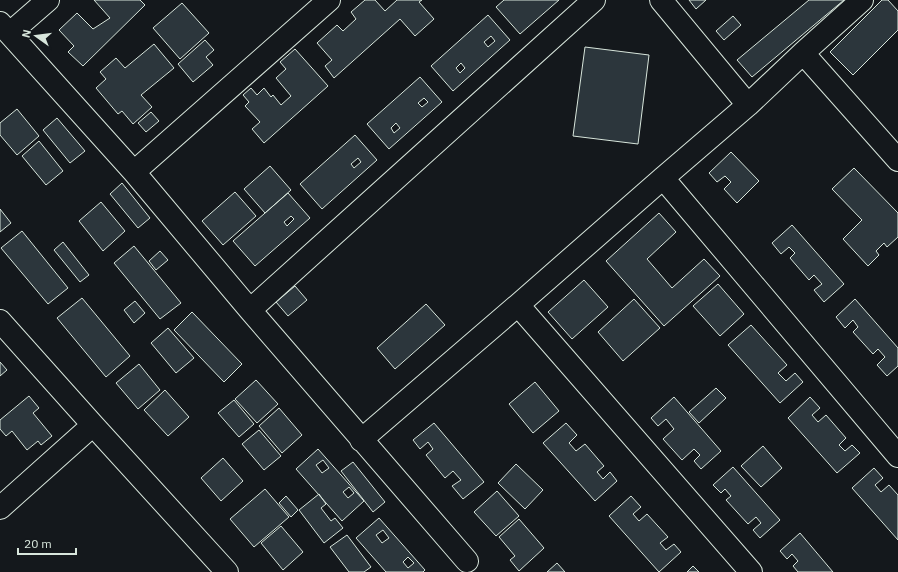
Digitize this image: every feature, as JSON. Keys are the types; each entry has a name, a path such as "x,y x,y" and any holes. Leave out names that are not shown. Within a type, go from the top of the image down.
{"street":[{"path":"48,0 5,28 134,172 362,440 466,568"},
{"path":"134,172 329,0"},
{"path":"250,310 594,0"},
{"path":"660,0 748,105"},
{"path":"362,440 662,178 748,105 862,0"},
{"path":"803,53 898,160"},
{"path":"662,178 898,456"},
{"path":"518,305 751,572"},
{"path":"0,321 218,569"},
{"path":"0,508 93,425"}],"building":[{"path":"94,0 140,0 145,5 83,66 68,52 74,46 59,30 77,13 93,29 110,18"},
{"path":"365,0 375,0 385,11 397,0 422,0 419,2 434,19 415,36 400,19 334,78 325,66 332,60 317,43 337,25 343,31 356,19 351,12"},
{"path":"504,0 559,0 520,34 496,7"},
{"path":"689,0 706,0 696,9"},
{"path":"809,0 844,0 752,77 737,60"},
{"path":"882,0 888,0 898,11 898,30 853,75 830,52"},
{"path":"182,3 209,33 180,59 153,28"},
{"path":"488,15 510,40 453,91 431,66","holes":["491,36 495,41 488,47 484,42","461,63 465,68 460,73 456,68"]},
{"path":"733,16 741,25 724,40 716,31"},
{"path":"205,40 214,50 206,57 213,65 193,82 178,64"},
{"path":"154,44 174,68 141,95 152,107 133,124 122,111 118,114 96,88 106,79 100,72 116,58 125,68"},
{"path":"585,47 649,55 638,144 573,136"},
{"path":"295,49 328,86 264,143 252,129 260,122 245,106 249,102 243,95 251,88 257,95 264,88 271,97 273,95 281,105 291,96 276,78 286,69 280,62"},
{"path":"420,77 442,102 389,149 367,124","holes":["424,98 428,102 422,107 418,103","396,123 400,128 394,133 391,128"]},
{"path":"17,109 39,136 17,155 0,135 0,123"},
{"path":"151,112 159,121 146,132 138,123"},
{"path":"57,118 85,151 70,163 43,130"},
{"path":"355,135 377,160 322,209 300,184","holes":["358,158 361,162 354,168 351,164"]},
{"path":"39,141 63,171 46,185 22,156"},
{"path":"731,152 759,181 737,203 724,189 731,182 725,176 717,182 709,173"},
{"path":"270,166 291,190 265,213 244,189"},
{"path":"854,168 898,213 898,237 887,247 884,243 876,251 879,255 868,266 843,239 862,220 832,189"},
{"path":"122,183 150,218 138,228 110,194"},
{"path":"235,192 256,216 223,245 202,221"},
{"path":"288,193 310,218 255,266 233,241","holes":["291,216 294,219 287,226 284,222"]},
{"path":"101,202 125,231 103,251 79,221"},
{"path":"0,209 11,223 0,232"},
{"path":"659,213 676,232 647,259 672,288 704,259 720,276 664,326 606,261"},
{"path":"792,225 844,284 824,302 814,290 822,284 814,275 809,280 790,258 795,253 789,247 781,254 772,243"},
{"path":"22,231 68,288 48,304 1,248"},
{"path":"63,242 89,275 80,282 54,250"},
{"path":"134,246 181,303 160,319 114,263"},
{"path":"160,251 168,260 156,270 149,261"},
{"path":"584,280 608,307 572,339 548,312"},
{"path":"718,284 744,314 720,336 693,306"},
{"path":"295,286 307,300 288,316 276,302"},
{"path":"82,298 130,356 106,377 57,318"},
{"path":"634,299 660,328 623,361 598,332"},
{"path":"855,299 898,348 898,366 887,376 877,365 885,357 878,349 873,354 853,332 858,327 853,320 845,328 836,317"},
{"path":"135,301 145,313 134,323 124,310"},
{"path":"426,304 445,325 395,369 377,348"},
{"path":"192,312 242,364 224,382 174,330"},
{"path":"751,325 787,365 778,373 786,381 795,373 803,382 780,403 728,345"},
{"path":"168,328 194,358 176,373 151,343"},
{"path":"0,362 7,370 0,376"},
{"path":"139,364 160,390 138,409 116,383"},
{"path":"256,380 278,404 257,423 235,399"},
{"path":"535,382 559,411 533,433 509,404"},
{"path":"716,388 726,398 699,423 689,412"},
{"path":"165,390 189,417 168,436 144,410"},
{"path":"29,396 39,408 33,413 52,436 41,445 38,441 27,450 12,431 6,436 0,429 0,420"},
{"path":"674,397 721,451 701,469 694,461 700,455 694,449 682,460 663,439 674,429 666,419 658,426 651,418"},
{"path":"810,397 820,408 812,415 818,422 826,415 846,438 839,445 845,451 852,445 860,453 837,473 788,418"},
{"path":"234,400 254,424 239,437 218,413"},
{"path":"279,408 302,435 282,453 259,426"},
{"path":"434,423 484,482 463,499 452,486 461,480 453,471 445,478 426,455 433,449 428,442 420,449 413,440"},
{"path":"566,423 577,435 569,443 576,451 585,444 604,466 597,472 603,479 610,472 617,481 595,501 543,443"},
{"path":"259,430 281,456 264,470 242,444"},
{"path":"763,446 782,468 761,487 741,466"},
{"path":"318,449 364,501 342,521 296,469","holes":["323,460 329,468 322,473 316,465","349,487 354,493 348,498 343,492"]},
{"path":"223,458 243,481 221,501 201,478"},
{"path":"353,462 385,502 373,512 341,471"},
{"path":"516,464 543,490 525,509 498,483"},
{"path":"733,467 780,520 760,538 753,530 761,523 756,517 748,524 726,500 731,496 725,489 721,493 713,485"},
{"path":"874,468 883,478 875,485 881,492 889,485 898,495 898,540 852,488"},
{"path":"265,489 289,517 254,547 230,519"},
{"path":"497,491 519,516 496,536 474,512"},
{"path":"319,494 326,504 321,508 331,521 335,518 343,528 324,543 299,510"},
{"path":"286,496 298,510 291,517 279,503"},
{"path":"631,496 641,507 633,514 639,521 647,514 668,537 660,543 666,550 674,544 681,552 659,572 609,516"},
{"path":"379,518 425,570 423,572 386,572 356,538","holes":["383,530 389,538 382,543 376,535","408,557 414,563 408,568 403,562"]},
{"path":"519,519 544,548 519,571 510,560 515,556 499,537"},
{"path":"281,526 303,552 283,570 261,543"},
{"path":"800,533 833,572 798,572 793,566 798,561 792,554 787,559 780,551"},
{"path":"347,535 371,567 364,572 349,572 330,547"},
{"path":"557,563 565,572 547,572"},
{"path":"693,566 699,572 687,572"}]}
